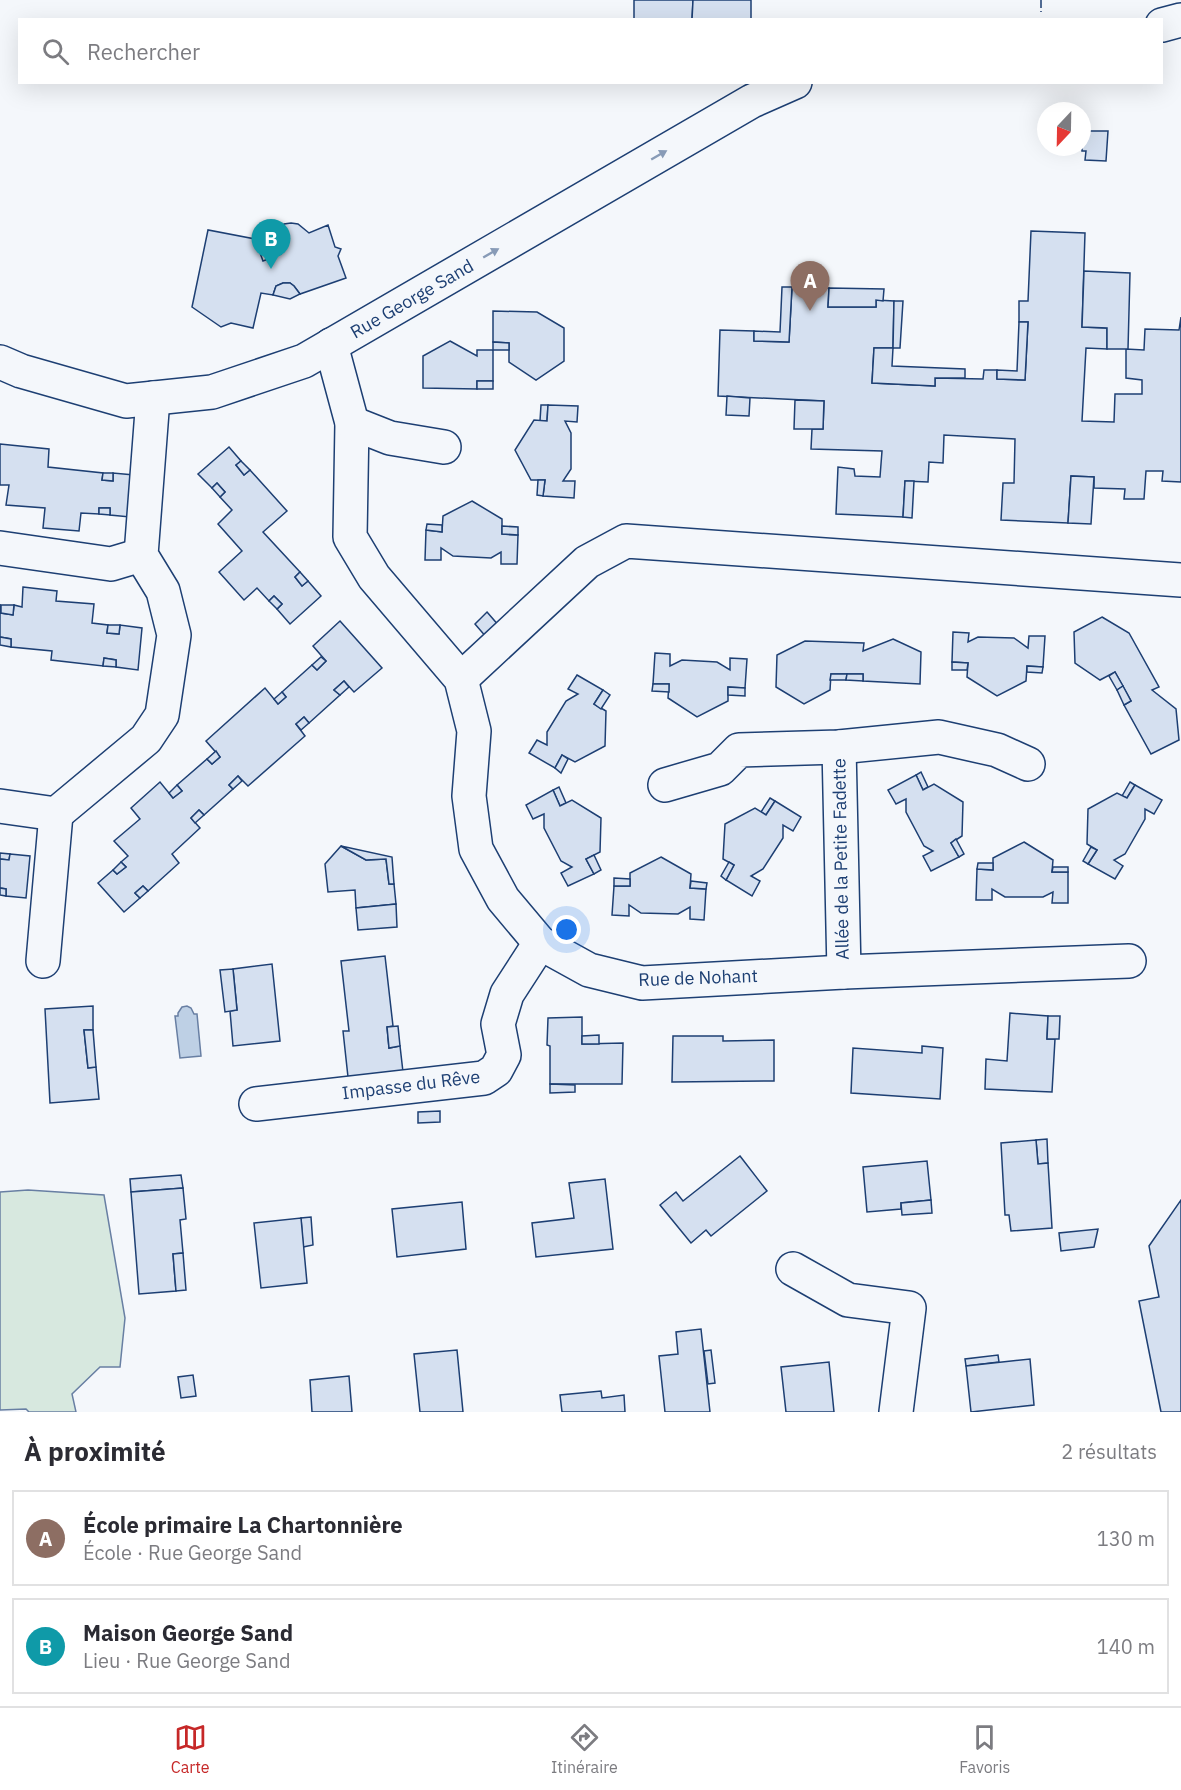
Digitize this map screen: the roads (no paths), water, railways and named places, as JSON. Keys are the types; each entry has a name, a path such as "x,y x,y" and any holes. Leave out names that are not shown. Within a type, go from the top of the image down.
{"street":[{"path":"1163,24 1181,20"},
{"name":"Rue George Sand","path":"0,362 21,371 126,401 212,392 304,361 752,101 790,84"},
{"name":"Rue de Nohant","path":"331,345 352,423 350,537 374,577 461,679 474,731 469,796 476,849 503,899 540,944 589,970 642,983 844,972 1129,961"},
{"path":"43,961 56,814 146,739 162,715 174,635 163,591 141,555 153,398"},
{"path":"352,423 390,438 444,447"},
{"path":"461,679 587,562 626,541 1181,580"},
{"path":"0,548 111,564 141,555"},
{"name":"Allée de la Petite Fadette","path":"664,785 720,769 739,750 839,747 939,737 998,750 1028,764"},
{"name":"Allée de la Petite Fadette","path":"839,747 844,972"},
{"path":"0,806 56,814"},
{"name":"Impasse du Rêve","path":"256,1104 484,1078 496,1070 504,1055 498,1024 507,994 540,944"},
{"path":"793,1269 848,1300 909,1308 896,1412"}],"water":[{"path":"187,1006 194,1014 197,1014 201,1056 180,1058 175,1016 178,1016 182,1007"}],"place":[{"name":"Maison George Sand","path":"271,269"},
{"name":"École primaire La Chartonnière","path":"810,311"}]}
